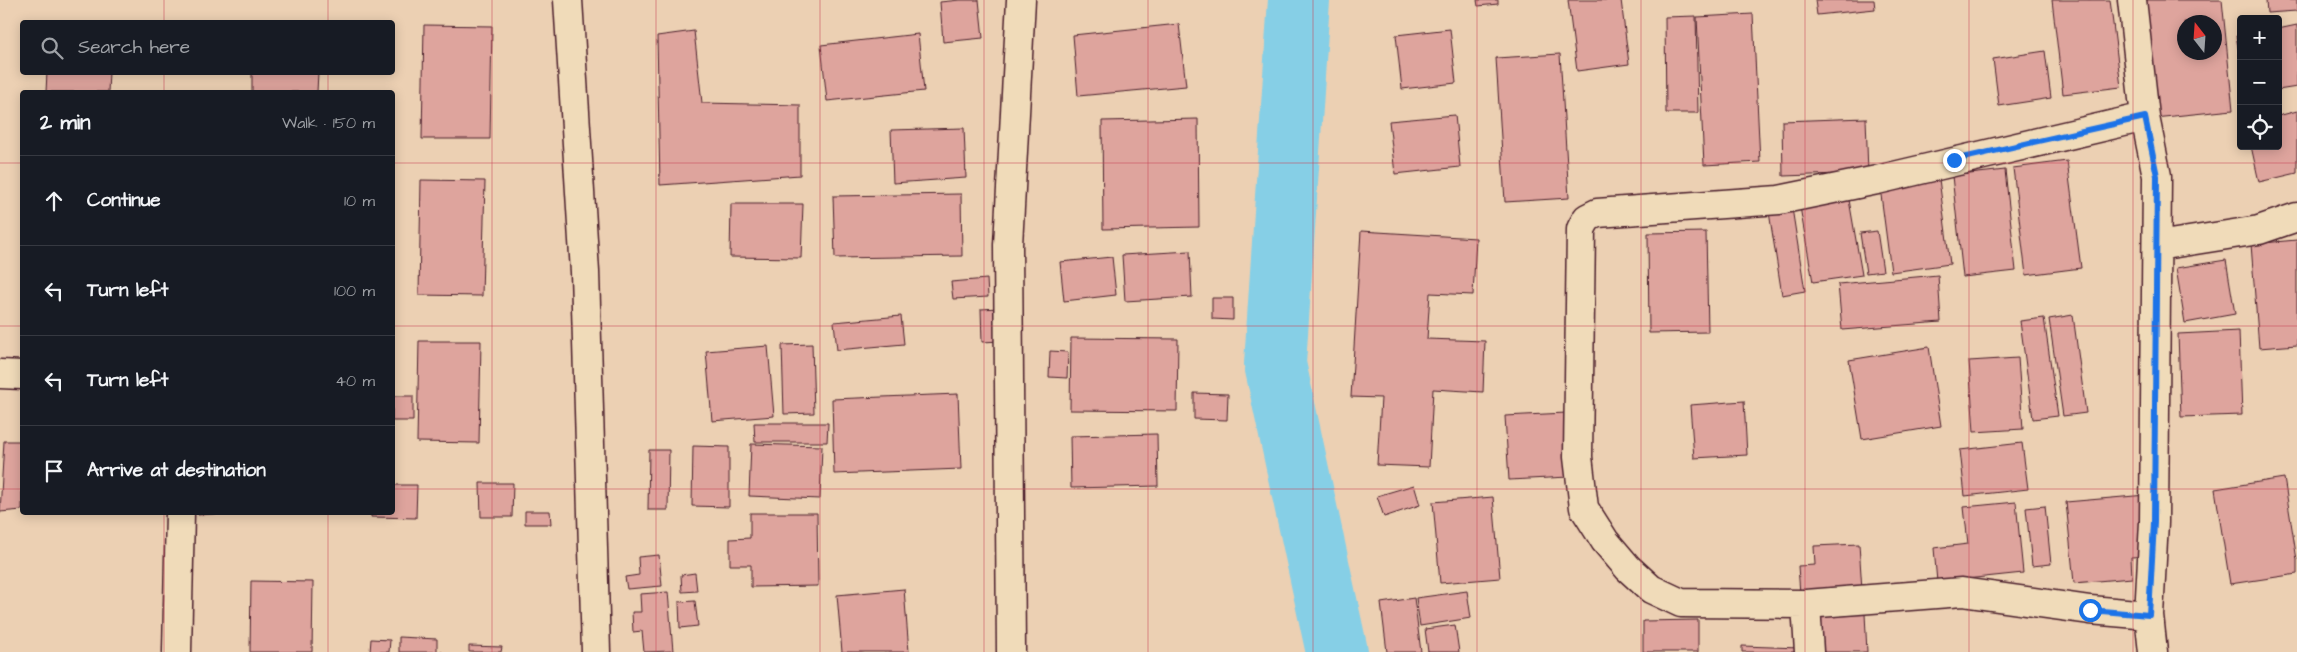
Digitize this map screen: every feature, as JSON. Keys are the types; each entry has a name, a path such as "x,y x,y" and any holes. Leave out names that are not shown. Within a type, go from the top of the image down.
{"street":[{"path":"568,0 585,272 596,652"},
{"path":"1011,652 1008,244 1021,0"},
{"path":"2132,0 2145,117 2157,176 2154,522 2149,615 2153,652"},
{"path":"2145,117 1877,180 1779,200 1597,213 1587,218 1581,229 1578,457 1584,508 1605,541 1628,568 1652,589 1681,603 1806,604 1962,592 2090,610 2149,615"},
{"path":"2157,246 2259,230 2297,216"},
{"path":"0,374 20,375"},
{"path":"177,652 180,515"},
{"path":"1806,604 1809,652"}],"building":[{"path":"979,0 983,38 943,42 940,2"},
{"path":"1477,0 1498,0 1498,4 1478,6"},
{"path":"1568,0 1621,0 1629,64 1577,71"},
{"path":"1815,0 1874,0 1875,9 1817,15"},
{"path":"2052,0 2110,0 2121,87 2063,94"},
{"path":"2142,0 2222,0 2233,110 2154,118"},
{"path":"2266,0 2297,0 2297,11 2267,13"},
{"path":"1753,14 1760,162 1704,165 1697,17"},
{"path":"1696,16 1698,113 1666,113 1665,17"},
{"path":"1179,24 1186,86 1078,96 1073,35"},
{"path":"424,25 492,26 490,139 422,139"},
{"path":"2297,25 2297,87 2282,89 2282,60 2282,28"},
{"path":"1450,29 1456,83 1402,89 1396,35"},
{"path":"694,31 702,103 800,105 800,175 660,185 657,36"},
{"path":"918,34 924,91 827,101 821,45"},
{"path":"2045,51 2051,98 1999,106 1993,59"},
{"path":"1560,54 1569,198 1505,202 1496,58"},
{"path":"47,75 109,75 108,90 46,90"},
{"path":"252,75 318,75 317,90 252,90"},
{"path":"2297,111 2297,173 2259,182 2252,150 2282,150 2282,115"},
{"path":"1455,115 1460,167 1395,174 1389,121"},
{"path":"1866,118 1868,173 1783,176 1782,121"},
{"path":"1198,119 1199,227 1103,229 1102,121"},
{"path":"964,128 966,178 893,183 891,130"},
{"path":"2067,161 2081,268 2026,275 2013,168"},
{"path":"2005,170 2016,271 1963,277 1952,176"},
{"path":"1939,179 1950,264 1891,272 1880,187"},
{"path":"421,180 485,181 482,296 419,295"},
{"path":"961,194 962,256 835,258 833,196"},
{"path":"1848,194 1862,275 1813,282 1799,201"},
{"path":"731,204 803,204 801,258 730,257"},
{"path":"1792,208 1805,291 1782,295 1769,212"},
{"path":"1361,231 1476,238 1473,295 1430,293 1427,339 1485,341 1483,392 1433,389 1429,467 1377,465 1381,398 1351,397"},
{"path":"1877,231 1883,271 1866,273 1860,233"},
{"path":"1706,232 1708,332 1649,333 1648,233"},
{"path":"2297,240 2297,345 2259,348 2251,244"},
{"path":"1190,251 1192,297 1125,301 1122,255"},
{"path":"1112,257 1116,295 1064,301 1060,262"},
{"path":"2226,260 2235,314 2185,323 2176,268"},
{"path":"1938,275 1941,322 1842,330 1838,284"},
{"path":"987,279 988,297 953,299 951,282"},
{"path":"1212,298 1233,298 1233,320 1212,319"},
{"path":"999,308 1000,341 982,342 981,309"},
{"path":"2073,315 2086,413 2063,416 2049,319"},
{"path":"901,316 904,344 837,350 834,322"},
{"path":"2044,318 2058,416 2033,419 2020,321"},
{"path":"2239,331 2242,415 2181,417 2178,334"},
{"path":"1071,338 1178,339 1177,411 1070,410"},
{"path":"419,341 481,341 479,443 417,442"},
{"path":"812,344 814,413 784,414 782,345"},
{"path":"768,346 774,416 712,421 706,351"},
{"path":"1929,347 1941,426 1862,439 1849,360"},
{"path":"1050,351 1068,352 1067,378 1049,377"},
{"path":"2018,358 2023,429 1974,432 1969,361"},
{"path":"1194,393 1228,394 1227,420 1194,419"},
{"path":"958,394 961,469 834,474 832,399"},
{"path":"395,396 413,396 413,421 395,421"},
{"path":"1744,401 1747,455 1694,458 1690,405"},
{"path":"1566,413 1569,477 1509,480 1505,416"},
{"path":"754,423 828,423 827,442 755,442"},
{"path":"1157,434 1158,486 1071,488 1070,436"},
{"path":"4,441 20,441 20,510 0,512"},
{"path":"2022,443 2028,489 1965,496 1960,450"},
{"path":"751,444 822,446 820,499 749,496"},
{"path":"693,446 729,447 729,507 692,506"},
{"path":"649,450 669,450 668,510 648,510"},
{"path":"2284,478 2297,560 2297,574 2230,584 2215,489"},
{"path":"480,483 513,483 512,517 481,517"},
{"path":"395,485 417,485 416,518 371,517 371,515 395,515"},
{"path":"1414,485 1420,505 1384,517 1377,496"},
{"path":"2146,495 2152,556 2131,557 2132,578 2074,583 2066,502"},
{"path":"1493,497 1500,578 1440,583 1433,502"},
{"path":"2016,502 2023,573 1937,582 1934,548 1968,544 1964,507"},
{"path":"2045,506 2051,564 2032,566 2026,508"},
{"path":"525,511 550,511 551,524 525,524"},
{"path":"750,513 817,513 818,586 751,587 751,565 730,565 730,539 750,538"},
{"path":"1859,544 1862,590 1800,594 1798,566 1815,565 1814,546"},
{"path":"659,555 662,586 627,589 625,577 639,575 638,557"},
{"path":"695,573 697,591 682,592 681,575"},
{"path":"251,581 313,582 312,652 250,652"},
{"path":"904,589 909,652 842,652 837,595"},
{"path":"1467,591 1471,618 1420,626 1416,598"},
{"path":"668,592 673,651 644,652 642,631 633,632 632,612 641,612 640,594"},
{"path":"1414,598 1421,652 1387,652 1381,603"},
{"path":"695,601 698,626 680,628 679,602"},
{"path":"1865,614 1867,652 1817,652 1816,616"},
{"path":"1698,620 1698,652 1643,652 1643,621"},
{"path":"1455,625 1459,652 1428,652 1425,629"},
{"path":"399,637 437,639 437,652 399,652"},
{"path":"371,639 390,640 389,652 370,652"},
{"path":"469,646 502,647 501,652 469,652"},
{"path":"1742,646 1800,648 1800,652 1742,652"}],"waterway":[{"path":"1299,0 1275,364 1337,652"}],"route":[{"path":"1954,160 2145,117 2157,176 2154,522 2149,615 2090,610"}]}
